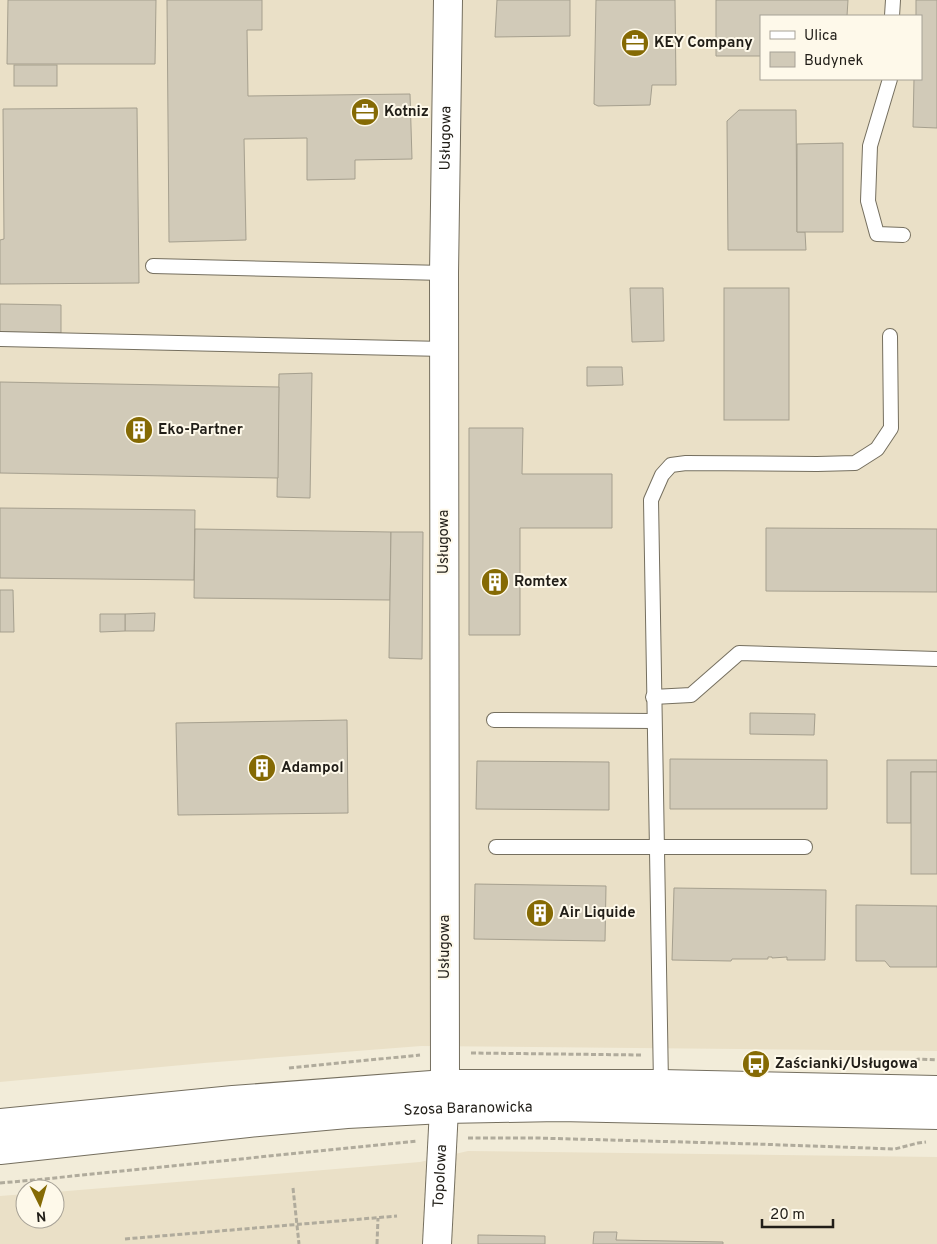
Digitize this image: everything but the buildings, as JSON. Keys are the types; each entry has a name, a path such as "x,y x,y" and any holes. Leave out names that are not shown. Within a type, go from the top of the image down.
{"main road":[{"name":"Usługowa","path":"444,1096 444,273 448,0"},
{"name":"Szosa Baranowicka","path":"0,1124 121,1124 203,1128 255,1112 594,1084 661,1096"},
{"name":"Szosa Baranowicka","path":"864,1101 937,1090"},
{"name":"Szosa Baranowicka","path":"0,1150 233,1100 444,1096 559,1107 661,1096 757,1098 864,1101 937,1115"},
{"name":"Topolowa","path":"437,1244 444,1096"}],"lane":[{"path":"892,15 893,0"},
{"path":"890,80 870,146 868,201 877,234 902,235"},
{"path":"153,266 444,273"},
{"path":"661,1096 651,500 662,475 671,465 686,463 817,464 855,462 877,449 891,428 890,336"},
{"path":"0,339 444,349"},
{"path":"654,697 691,695 740,653 937,659"},
{"path":"494,720 654,721"},
{"path":"496,847 805,847"}],"path":[{"path":"0,1183 442,1138 536,1138 895,1149 918,1143"},
{"path":"293,1188 298,1244"},
{"path":"126,1239 397,1216"},
{"path":"377,1244 378,1218"}],"shaded area":[{"path":"0,0 937,0 937,1051 421,1046 204,1063 0,1082"},
{"path":"468,1151 937,1157 937,1244 0,1244 0,1196 15,1195 15,1229 65,1229 65,1191 420,1162"}],"place":[{"name":"KEY Company","path":"635,43"},
{"name":"Kotniz","path":"365,112"},
{"name":"Eko-Partner","path":"139,430"},
{"name":"Romtex","path":"495,582"},
{"name":"Adampol","path":"262,768"},
{"name":"Air Liquide","path":"540,913"},
{"name":"Zaścianki/Usługowa","path":"756,1064"}]}
